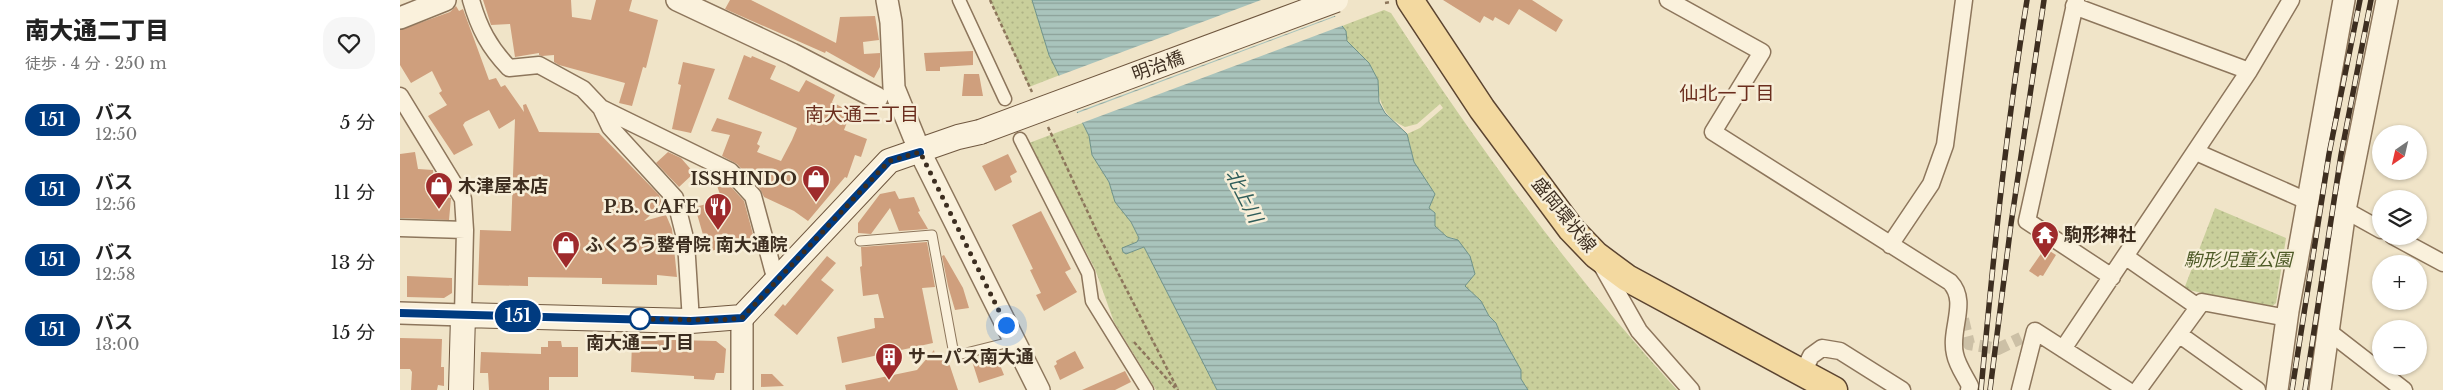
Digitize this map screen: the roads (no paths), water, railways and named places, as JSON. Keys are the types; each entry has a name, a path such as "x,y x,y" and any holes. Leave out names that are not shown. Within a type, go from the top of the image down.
{"main road":[{"name":"明治橋","path":"742,318 889,161 920,152 958,137 980,132 1336,0"},
{"name":"盛岡環状線","path":"1410,0 1482,109 1571,229 1596,255 1634,282 1834,390"},
{"path":"461,390 463,314 691,321 742,318"}],"street":[{"path":"400,18 445,0"},
{"path":"471,0 480,28 493,51 509,68 539,65 582,89 601,108 730,171 753,196 776,282"},
{"path":"677,0 792,54 877,98 892,107 909,125"},
{"path":"887,0 891,22 894,88 920,152 1039,390"},
{"path":"959,0 1005,99"},
{"path":"1668,0 1762,52 1713,132 1950,282 1957,289 1963,318"},
{"path":"1890,245 1931,184 1945,145 1964,0"},
{"path":"2063,349 2250,71 2291,0"},
{"path":"2277,390 2307,201 2344,0"},
{"path":"2320,390 2345,210 2387,0"},
{"path":"2112,277 2027,221 2075,3 2250,71"},
{"path":"877,98 888,90 894,73"},
{"path":"400,313 463,314 465,230 463,199 401,99"},
{"path":"601,108 610,127 675,198 686,242 691,321"},
{"path":"1020,139 1088,273 1092,301 1147,390"},
{"path":"2196,152 2307,201"},
{"path":"2345,210 2372,225"},
{"path":"400,228 465,230"},
{"path":"2410,245 2443,263"},
{"path":"1596,255 1639,331 1691,390"},
{"path":"2126,257 2198,306"},
{"path":"1959,301 1954,338 1955,355 1970,386 1969,390"},
{"path":"2138,390 2180,335 2202,302 2287,318"},
{"path":"742,318 742,390"},
{"path":"2328,332 2404,390"},
{"path":"2020,390 2028,335 2063,349 2127,390"},
{"path":"2180,335 2257,390"},
{"path":"1802,374 1811,356 1822,348 1840,351 1902,390"}],"lane":[{"path":"860,241 932,235 953,349 962,354 1015,341"}],"water":[{"name":"北上川","path":"1032,0 1322,0 1346,31 1347,41 1369,63 1378,80 1379,102 1385,113 1407,134 1414,162 1435,194 1429,208 1435,213 1435,226 1447,237 1458,240 1470,256 1475,274 1465,286 1481,301 1489,316 1496,323 1521,370 1521,379 1528,390 1217,390 1144,247 1126,254 1123,252 1122,248 1137,242 1139,238 1131,222 1115,202 1109,182 1092,155 1089,136 1049,55"}],"tunnel":[{"path":"1963,319 1969,344 1998,349 2021,338"}],"railway":[{"path":"1981,390 2006,146 2027,0"},
{"path":"1990,390 2011,224 2044,0"},
{"path":"2292,390 2329,154 2360,0"},
{"path":"2305,390 2341,155 2371,0"}],"place":[{"name":"ISSHINDO","path":"816,203"},
{"name":"木津屋本店","path":"439,210"},
{"name":"P.B. CAFE","path":"718,231"},
{"name":"駒形神社","path":"2045,259"},
{"name":"ふくろう整骨院 南大通院","path":"566,269"},
{"name":"南大通二丁目","path":"640,319"},
{"name":"サーパス南大通","path":"889,381"}],"district":[{"name":"仙北一丁目","path":"1727,93"},
{"name":"南大通三丁目","path":"862,114"}],"park label":[{"name":"駒形児童公園","path":"2238,260"}]}
